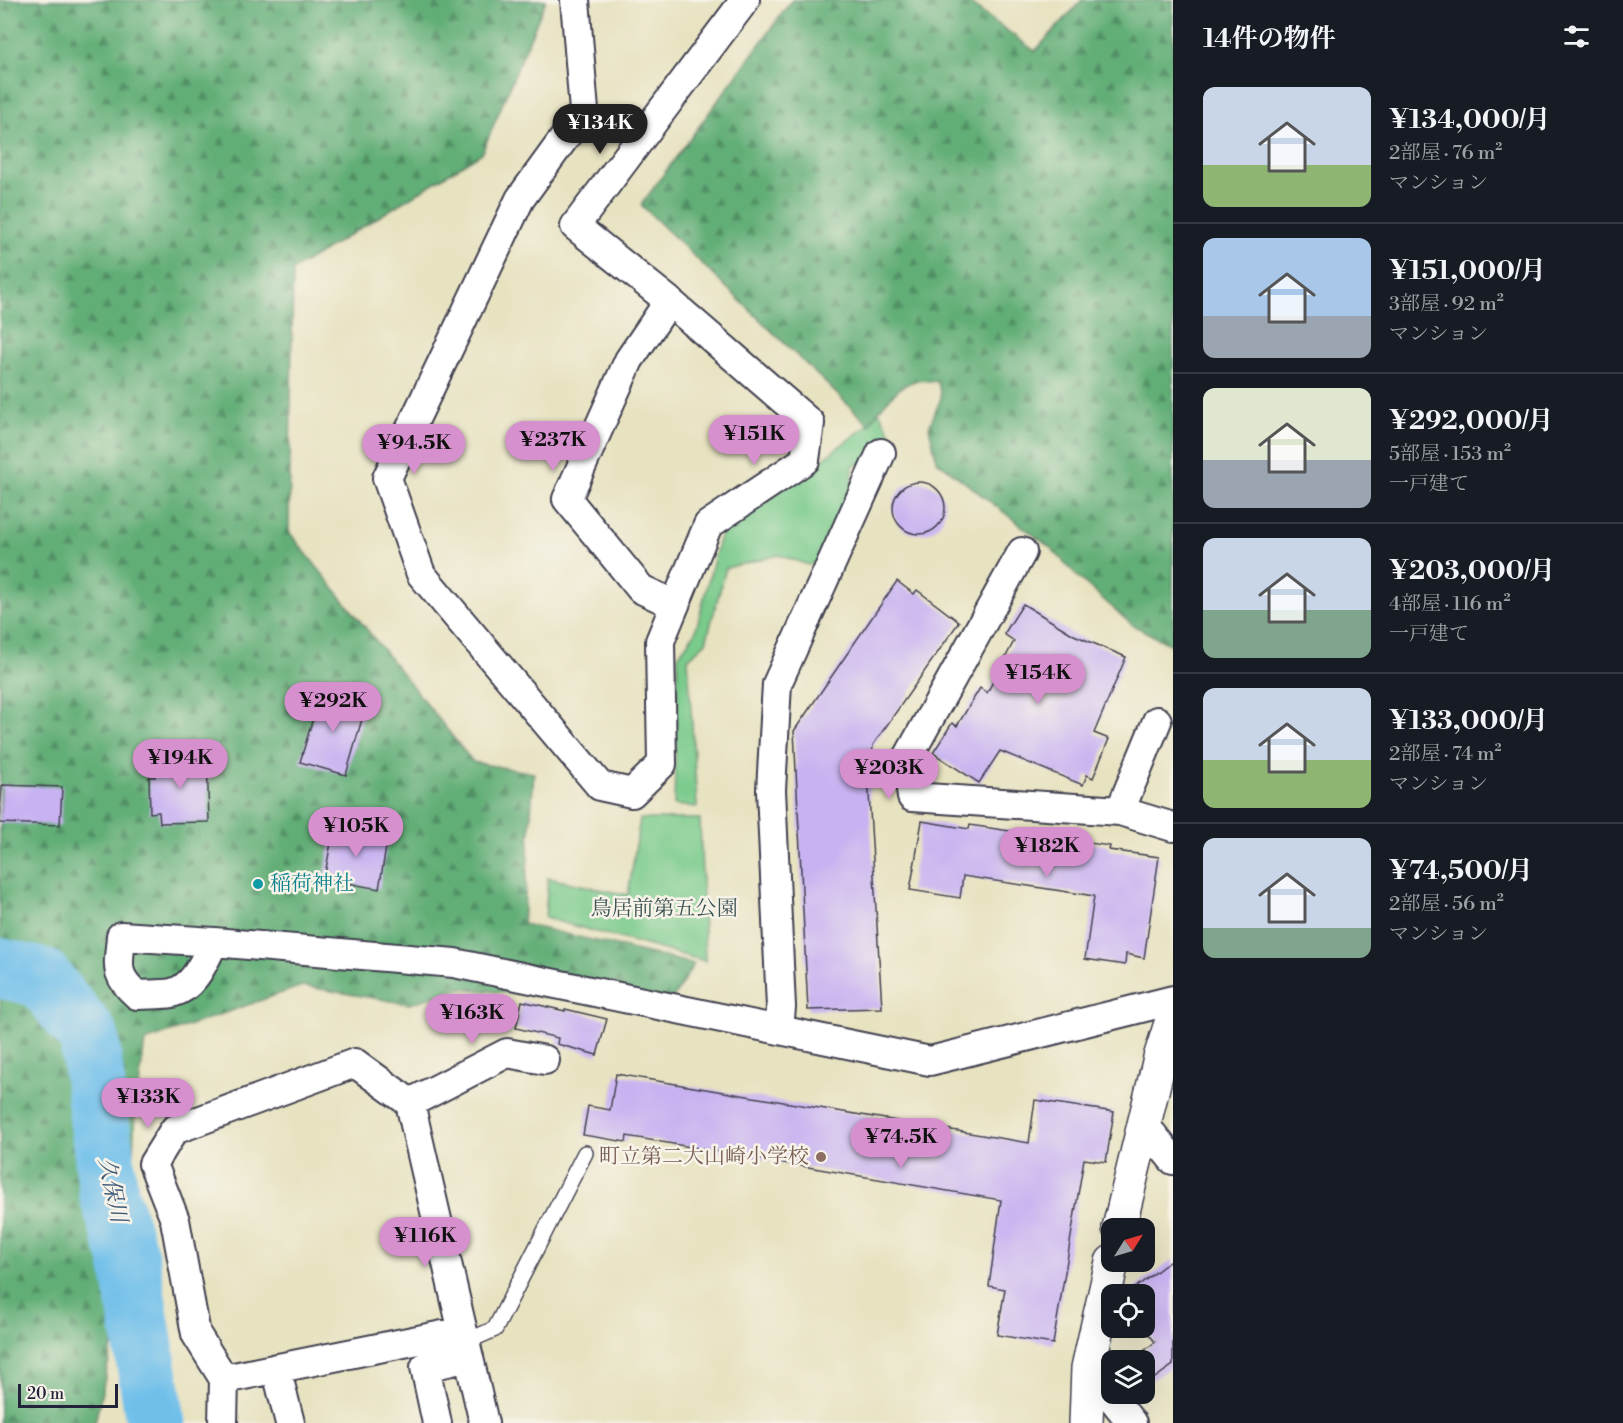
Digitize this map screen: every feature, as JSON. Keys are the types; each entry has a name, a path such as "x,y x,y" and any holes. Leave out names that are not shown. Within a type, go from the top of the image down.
{"street":[{"path":"575,0 584,111 520,199 387,478 421,574 600,786 633,793 662,764 660,641 708,525 805,460 810,423 669,301 575,226 745,0"},
{"path":"669,301 629,360 567,499 641,589 675,605"},
{"path":"779,1030 781,1007 771,790 777,684 881,453"},
{"path":"1022,552 907,759 912,797 1120,810 1173,827"},
{"path":"1120,810 1157,720"},
{"path":"214,942 454,963 930,1061 1173,1000"},
{"path":"1121,1218 1160,1058 1173,1017"},
{"path":"410,1103 507,1053 544,1060"},
{"path":"223,1423 224,1379 196,1334 175,1220 153,1164 174,1130 355,1063 410,1103 484,1423"},
{"path":"1144,1124 1173,1160"},
{"path":"1087,1422 1088,1368 1110,1272"},
{"path":"224,1379 276,1368 466,1343"},
{"path":"437,1423 425,1367 466,1343"},
{"path":"276,1368 290,1423"},
{"path":"1088,1368 1132,1423"}],"lane":[{"path":"466,1343 495,1329 585,1153"}],"green space":[{"path":"0,0 546,0 482,153 293,270 289,532 473,762 534,773 523,924 694,964 666,1010 461,988 409,1004 302,986 145,1041 135,1116 125,1288 95,1423 0,1423"},
{"path":"792,0 965,0 1035,51 1082,0 1173,0 1173,646 1132,625 1078,577 1052,549 937,461 929,427 941,398 938,382 916,381 904,386 887,401 869,425 641,205"},
{"path":"878,410 897,443 881,457 853,466 852,495 824,560 808,565 779,555 726,568 706,642 688,659 697,807 674,805 678,656 695,633 720,536 868,425"},
{"name":"鳥居前第五公園","path":"640,819 700,819 705,961 545,918 548,878 628,895"}],"building":[{"path":"919,482 929,484 937,490 943,498 945,508 943,518 937,526 929,532 919,534 909,532 901,526 895,518 893,508 895,498 901,490 909,484"},
{"path":"897,581 914,594 917,590 959,622 873,745 872,757 867,761 882,1008 808,1010 794,731"},
{"path":"1023,604 1074,635 1126,657 1094,733 1109,739 1093,778 1087,775 1083,785 1000,751 979,783 933,753 952,723 957,726 980,688 987,693 1014,641 1004,634"},
{"path":"321,691 366,705 346,775 300,762"},
{"path":"207,756 209,822 160,823 159,812 150,813 149,777 155,777 155,757"},
{"path":"2,785 62,787 60,825 0,823"},
{"path":"922,821 969,829 970,825 1110,846 1109,850 1159,857 1144,958 1126,954 1125,965 1085,959 1094,896 963,876 960,898 910,890"},
{"path":"334,827 388,836 379,889 324,879"},
{"path":"522,1001 607,1019 597,1055 557,1044 558,1038 516,1028"},
{"path":"616,1074 1029,1143 1035,1100 1114,1112 1106,1162 1084,1159 1053,1344 997,1335 1005,1289 989,1286 1001,1200 627,1136 626,1142 583,1135 588,1106 610,1110"},
{"path":"1173,1259 1173,1365 1155,1378 1155,1350 1145,1350 1155,1342 1152,1338 1155,1338 1155,1284 1140,1284"}],"waterway":[{"name":"久保川","path":"0,968 42,978 89,1037 109,1195 129,1258 156,1423"}],"place":[{"name":"稲荷神社","path":"258,884"},
{"name":"町立第二大山崎小学校","path":"821,1157"}]}
